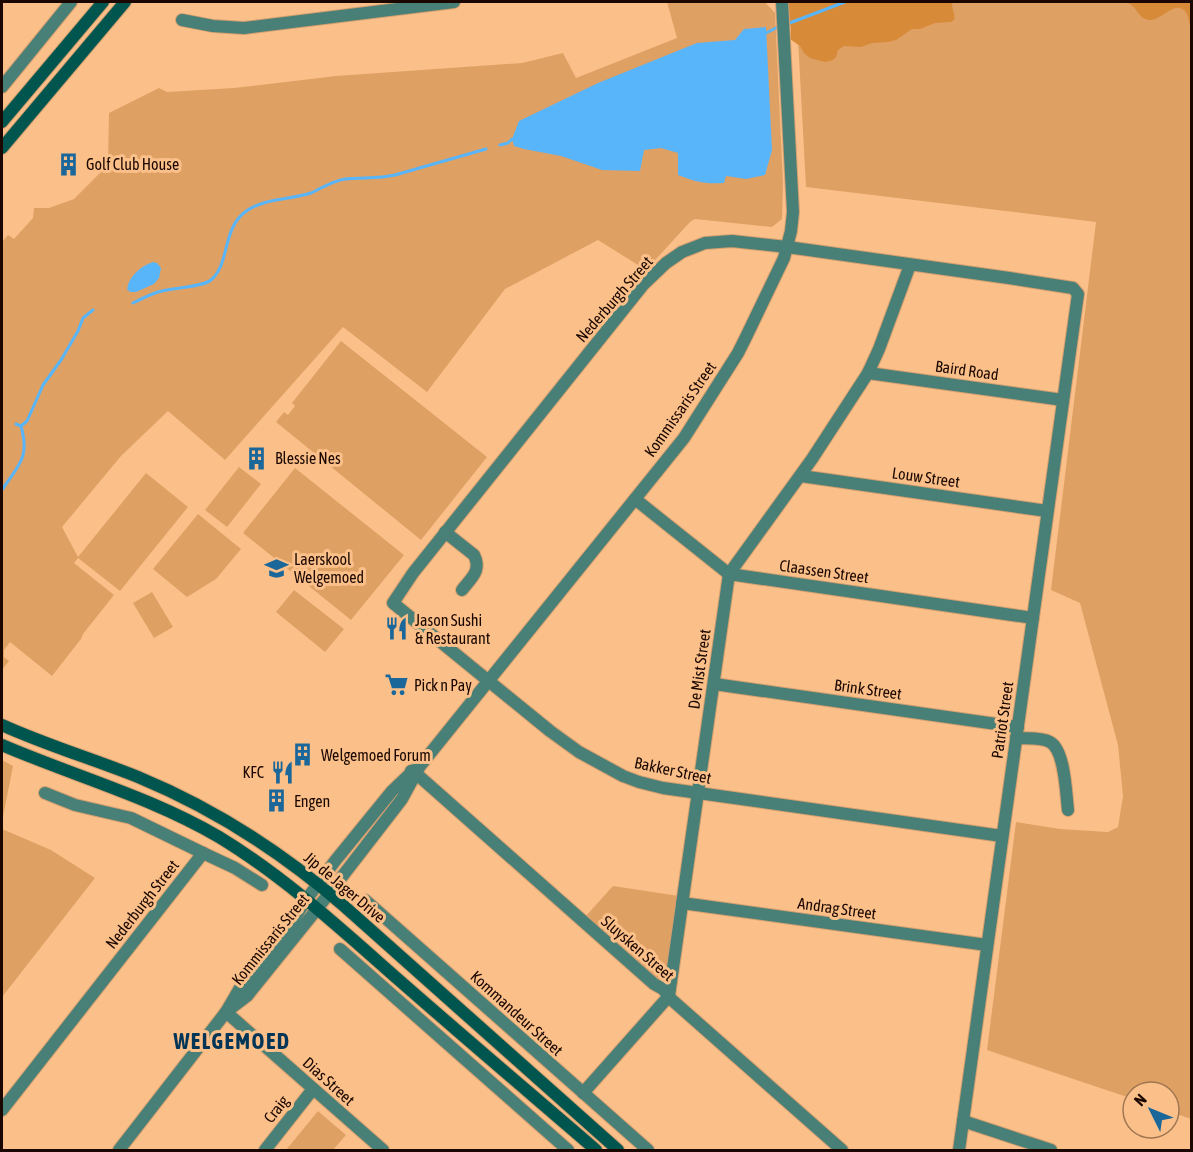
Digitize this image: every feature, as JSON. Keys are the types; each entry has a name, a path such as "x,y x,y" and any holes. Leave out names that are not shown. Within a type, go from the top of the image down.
{"main road":[{"path":"2,122 103,2"},
{"path":"2,148 125,2"},
{"path":"6,726 11,736 19,744 88,772 116,789"},
{"name":"Jip de Jager Drive","path":"6,726 140,778 180,797 241,830 318,883 618,1150"},
{"path":"2,745 171,813 218,837 262,866 317,909 596,1150"}],"street":[{"path":"2,87 70,2"},
{"path":"182,20 213,26 244,28 422,3 454,2"},
{"name":"Kommissaris Street","path":"119,1150 226,1012 240,988 318,883 392,791 416,771 684,438 738,353 788,247 793,212 782,2"},
{"name":"Nederburgh Street","path":"393,603 445,532 643,285 666,263 682,252 705,243 732,241 1009,278 1073,288 1078,294"},
{"name":"De Mist Street","path":"669,996 729,574 801,476 867,373 879,349 910,265"},
{"name":"Patriot Street","path":"959,1150 1078,294"},
{"name":"Baird Road","path":"867,373 1063,400"},
{"name":"Louw Street","path":"801,476 1047,511"},
{"path":"635,499 729,574"},
{"path":"445,532 477,560 476,571 462,590"},
{"name":"Claassen Street","path":"729,574 1033,618"},
{"name":"Bakker Street","path":"393,603 549,731 579,752 639,782 663,788 1002,836"},
{"name":"Brink Street","path":"714,684 1017,732 1052,742 1060,754 1068,810"},
{"name":"Kommissaris Street","path":"226,1012 246,996 317,909 402,799 416,771"},
{"name":"Sluysken Street","path":"416,771 842,1150"},
{"name":"Nederburgh Street","path":"2,1110 203,852 131,818 75,805 45,793"},
{"path":"203,852 262,885"},
{"name":"Kommandeur Street","path":"365,900 648,1150"},
{"name":"Andrag Street","path":"682,903 987,945"},
{"path":"340,949 568,1150"},
{"path":"583,1093 669,996"},
{"name":"Dias Street","path":"226,1012 382,1150"},
{"name":"Craig","path":"265,1150 313,1089"},
{"path":"963,1121 1051,1150"}],"shaded area":[{"path":"667,2 765,2 775,13 783,183 782,219 772,227 695,219 646,270 598,240 505,289 427,392 343,327 225,460 168,411 121,456 62,527 78,557 146,473 188,507 120,591 78,558 74,563 114,595 52,676 10,642 4,650 4,657 9,661 2,670 2,242 8,235 14,239 33,218 34,208 49,208 74,199 108,165 109,113 159,88 167,92 234,88 336,76 522,63 563,53 576,78 677,38"},
{"path":"787,2 953,2 954,20 912,29 896,40 888,42 872,43 861,47 844,46 838,50 833,60 825,62 810,58 800,46 790,39"},
{"path":"796,2 1191,2 1191,1119 1181,1115 1181,1080 1121,1080 1121,1095 987,1050 1016,822 1060,829 1108,832 1118,827 1123,796 1118,745 1080,603 1051,590 1096,222 806,187"},
{"path":"1124,2 1191,2 1191,28 1185,11 1181,8 1172,9 1149,20 1142,17 1132,5"},
{"path":"341,341 487,457 421,540 276,422 284,412 288,415 295,406 292,403"},
{"path":"239,467 261,484 227,527 205,510"},
{"path":"295,468 404,555 351,620 243,533"},
{"path":"198,514 241,549 216,579 187,597 153,569"},
{"path":"294,590 344,629 325,652 276,612"},
{"path":"152,592 173,627 154,638 133,603"},
{"path":"2,760 13,766 2,822"},
{"path":"2,829 51,850 95,878 2,997"},
{"path":"613,886 679,896 667,976 663,980 657,980 585,917"},
{"path":"318,1111 346,1135 333,1150 286,1150"}],"water":[{"path":"766,27 772,150 765,175 746,179 726,176 724,183 695,181 678,175 678,153 661,148 644,150 640,171 602,170 561,156 514,146 512,139 519,121 598,83 697,43 735,40 744,29"},
{"path":"153,262 161,268 159,278 154,284 136,292 130,292 127,289 133,276 144,266"}],"waterway":[{"path":"787,24 845,2"},
{"path":"766,33 778,27"},
{"path":"500,145 512,139"},
{"path":"133,303 158,292 211,280 221,265 229,237 238,219 252,207 311,193 340,180 395,175 486,149"},
{"path":"16,424 21,426 27,421 43,385 61,360 83,318 93,310"},
{"path":"2,490 21,460 24,446 21,426"}],"place":[{"name":"Golf Club House","path":"68,164"},
{"name":"Blessie Nes","path":"257,458"},
{"name":"Laerskool Welgemoed","path":"276,568"},
{"name":"Jason Sushi & Restaurant","path":"397,629"},
{"name":"Pick n Pay","path":"396,685"},
{"name":"Welgemoed Forum","path":"303,755"},
{"name":"KFC","path":"282,772"},
{"name":"Engen","path":"276,801"}],"district":[{"name":"WELGEMOED","path":"232,1041"}]}
